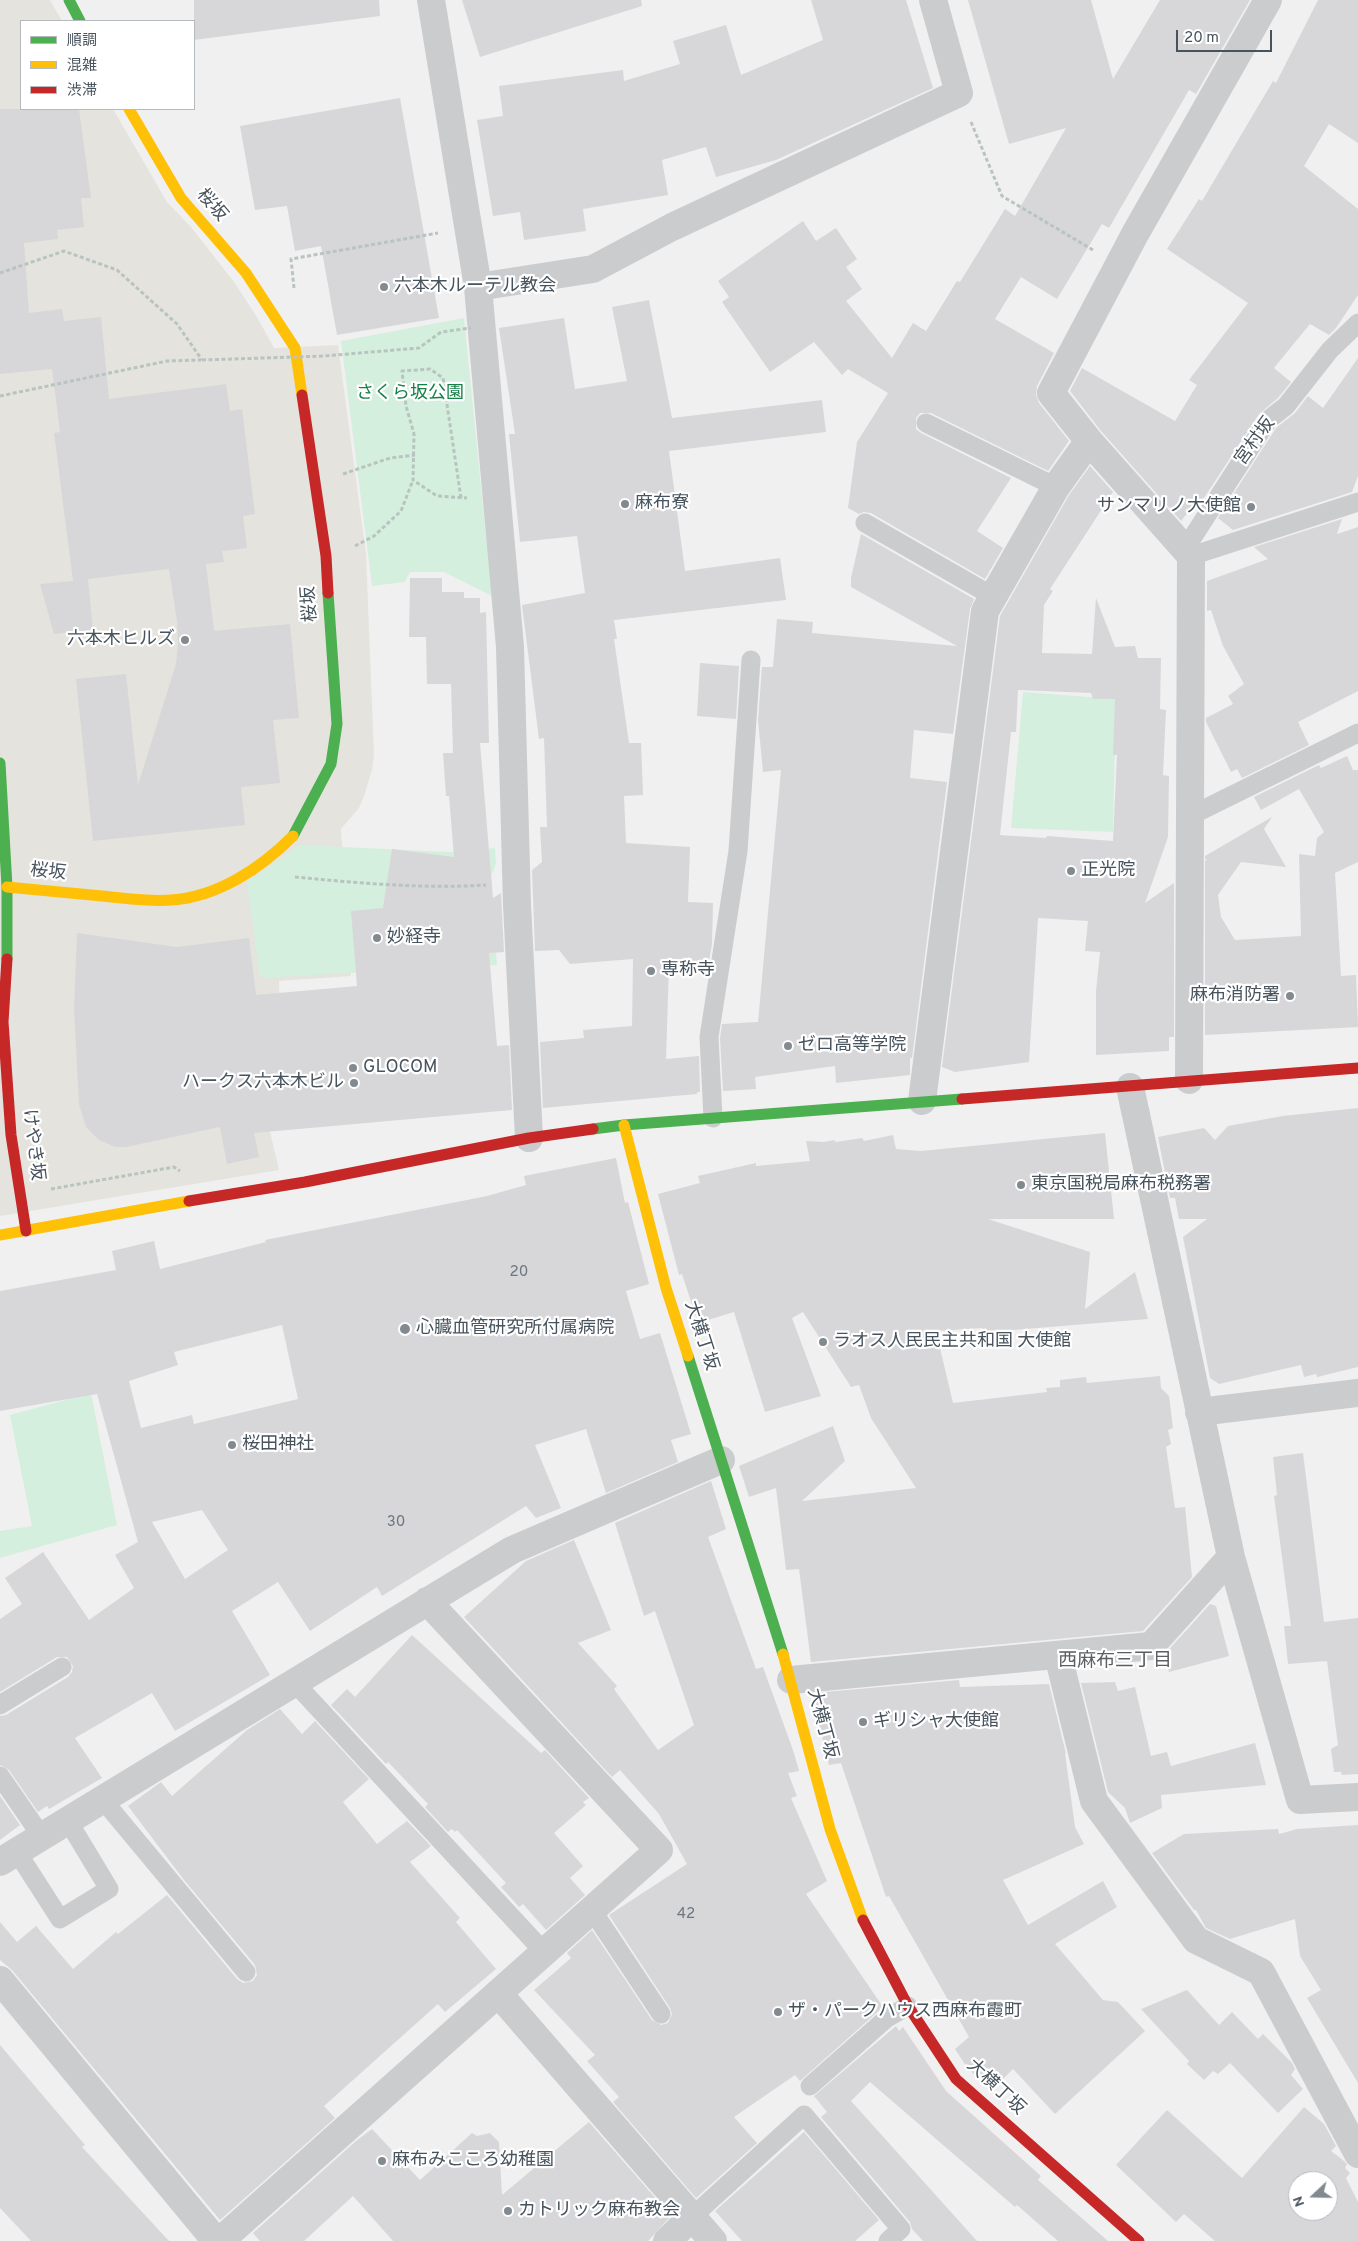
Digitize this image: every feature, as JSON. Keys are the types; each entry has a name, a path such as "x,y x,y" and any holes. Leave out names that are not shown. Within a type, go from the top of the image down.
{"street":[{"path":"69,0 79,20"},
{"path":"431,0 478,287 510,647 517,883 529,1138"},
{"path":"478,287 593,269 672,227 959,93 933,0"},
{"path":"1189,1080 1192,814 1188,552 1089,441 1051,393 1118,265 1268,0"},
{"name":"桜坂","path":"3,887 141,900 172,900 208,892 241,877 272,857 297,832 331,764 337,724 326,562 294,348 246,272 181,198 129,110"},
{"path":"922,1101 985,611 1056,487 1089,441"},
{"name":"けやき坂","path":"0,763 3,887 8,952 1,1022 11,1135 26,1231"},
{"path":"0,1235 147,1208 306,1182 529,1138 624,1125 1358,1068"},
{"path":"1130,1086 1231,1557 1300,1800 1358,1798"},
{"name":"大横丁坂","path":"624,1125 666,1288 791,1680 830,1828 863,1920 908,2006 956,2079 1139,2241"},
{"path":"1199,1412 1358,1393"},
{"path":"9,1857 512,1550 721,1460"},
{"path":"791,1680 1151,1646 1231,1557"},
{"path":"220,2241 659,1850 428,1601"},
{"path":"1058,1655 1094,1801 1196,1940 1261,1972 1358,2154"},
{"path":"0,1980 216,2241"},
{"path":"498,1993 713,2241"},
{"path":"668,2241 693,2216"}],"lane":[{"name":"宮村坂","path":"1188,552 1268,420 1286,406 1330,350 1358,323"},
{"path":"926,423 1056,487"},
{"path":"1188,552 1358,502"},
{"path":"865,523 994,597"},
{"path":"713,1118 710,1036 738,851 751,660"},
{"path":"1192,814 1358,733"},
{"path":"0,1706 62,1667"},
{"path":"294,1682 544,1952"},
{"path":"0,1776 42,1837"},
{"path":"103,1800 246,1972"},
{"path":"9,1857 60,1918 109,1889 68,1821"},
{"path":"592,1910 661,2014"},
{"path":"810,2086 887,2018 908,2006"},
{"path":"693,2216 804,2115 901,2229 888,2241"}],"path":[{"path":"959,93 1002,196 1118,265"},
{"path":"294,289 291,259 468,227"},
{"path":"0,272 64,251 117,270 177,324 202,360"},
{"path":"0,396 167,361 324,356 419,348 441,332 471,328"},
{"path":"326,562 374,536 401,511 413,480 415,456 414,434 406,406 402,371 430,369 443,378 462,498"},
{"path":"315,483 390,458 415,456"},
{"path":"413,480 437,496 474,499"},
{"path":"286,876 358,883 458,887 517,883"}],"shaded area":[{"name":"六本木ヒルズ","path":"0,0 50,0 61,20 20,20 20,110 114,110 167,202 191,227 234,282 257,317 274,348 338,345 366,554 374,755 372,770 359,808 341,829 351,976 279,981 283,1107 266,1115 279,1170 0,1216"}],"green space":[{"name":"さくら坂公園","path":"464,318 492,596 444,572 410,572 405,582 372,586 341,341"},
{"path":"1023,692 1116,699 1113,832 1011,828"},
{"path":"299,845 449,852 495,848 496,863 491,877 497,965 260,978 247,882"},
{"path":"91,1393 117,1525 0,1558 0,1531 32,1526 10,1415"}],"building":[{"path":"194,0 379,0 380,16 195,40"},
{"path":"462,0 641,0 642,6 480,57"},
{"path":"811,0 906,0 933,88 776,160 716,177 706,147 662,160 668,195 583,209 586,231 524,240 520,212 493,216 477,120 503,116 499,86 623,70 624,81 680,64 673,41 726,25 741,75 823,40"},
{"path":"968,0 1091,0 1113,79 1160,0 1250,0 1196,94 1189,90 1109,228 1102,224 1057,299 1021,277 995,319 1054,353 1037,386 1036,395 1039,403 1069,441 1048,471 931,413 920,413 916,418 916,429 921,433 1011,478 977,531 1003,548 985,579 871,513 864,512 859,514 848,508 857,442 888,393 848,369 842,375 814,342 770,372 722,302 729,297 718,281 803,221 816,241 836,228 857,259 846,267 862,289 846,301 892,358 913,323 926,331 957,281 960,282 1005,209 1015,216 1066,128 1009,144"},
{"path":"1318,0 1358,0 1358,143 1329,124 1304,166 1358,209 1358,295 1336,328 1329,335 1310,324 1274,368 1291,382 1278,398 1259,414 1200,504 1197,501 1181,521 1101,431 1070,391 1082,368 1175,421 1197,385 1189,380 1248,303 1167,249 1199,199 1202,201 1273,81 1276,83"},
{"path":"400,98 439,318 337,335 321,246 295,251 287,206 255,210 240,126"},
{"path":"0,109 79,110 91,198 81,198 84,227 57,230 58,239 24,243 29,313 62,309 64,321 101,317 109,399 226,384 230,411 242,409 255,514 243,516 247,548 222,551 224,562 206,564 214,631 290,624 299,718 273,720 280,783 241,787 245,825 93,841 76,679 126,674 138,785 176,664 178,643 177,621 169,569 88,579 93,630 54,634 40,584 73,581 54,433 60,432 52,369 0,374"},
{"path":"649,300 672,418 822,400 826,432 669,451 685,571 780,558 786,600 614,620 617,639 614,639 629,743 641,743 643,795 624,796 626,843 690,847 688,902 713,903 712,944 708,967 669,966 666,1059 699,1056 700,1092 697,1092 697,1094 543,1108 540,1042 584,1038 583,1030 632,1026 633,959 570,964 559,950 535,951 532,870 542,862 540,827 547,827 544,738 539,739 522,605 585,593 577,536 520,542 509,434 515,434 499,328 564,318 575,389 627,381 612,307"},
{"path":"1358,358 1358,476 1352,492 1233,530 1218,518 1276,428 1295,413 1308,396 1323,408"},
{"path":"1090,466 1113,492 1050,589 1053,591 1044,605 1042,653 1092,654 1096,598 1115,647 1135,646 1138,658 1161,658 1160,709 1166,710 1163,775 1169,776 1168,837 1145,903 1174,883 1174,1037 1169,1037 1169,1051 1096,1055 1096,991 1100,952 1085,951 1088,921 1038,918 1029,1062 955,1072 942,1067 1000,616 1069,495","holes":["1018,690 1091,693 1093,699 1115,699 1113,755 1117,755 1113,841 1000,835 1011,732 1016,732"]},
{"path":"1342,519 1337,534 1358,527 1358,691 1298,722 1309,745 1242,778 1237,769 1231,772 1206,722 1206,718 1233,704 1228,696 1244,684 1223,646 1211,610 1207,611 1207,581 1268,559 1254,547"},
{"path":"861,534 974,599 970,609 953,734 914,730 910,778 947,782 912,1058 910,1058 910,1075 836,1083 835,1066 755,1077 756,1089 723,1091 720,1038 722,1024 758,1022 781,770 763,772 758,720 762,667 773,667 777,619 813,622 812,633 957,646 851,587 851,578"},
{"path":"410,578 442,578 442,592 464,592 464,598 480,598 480,613 486,612 489,743 480,743 493,898 501,893 504,952 489,953 497,1046 509,1045 512,1110 254,1133 259,1157 227,1164 220,1127 126,1147 115,1147 99,1140 86,1127 79,1104 74,1009 77,933 177,947 249,938 256,995 357,986 351,911 383,908 392,849 454,857 449,796 446,796 443,753 453,753 451,684 427,684 426,637 409,637"},
{"path":"700,663 739,666 736,719 697,716"},
{"path":"1347,756 1353,770 1358,770 1358,862 1335,873 1341,976 1356,975 1358,1027 1205,1035 1205,861 1207,859 1205,859 1205,856 1272,817 1264,829 1286,867 1241,862 1218,895 1221,917 1235,940 1301,936 1299,854 1315,856 1317,838 1324,832 1299,789 1261,810 1254,797 1319,765 1321,768"},
{"path":"1358,1108 1358,1367 1317,1377 1316,1374 1304,1377 1301,1365 1219,1384 1210,1378 1183,1237 1207,1219 1179,1219 1175,1198 1170,1198 1158,1137 1204,1128 1215,1140 1228,1126 1283,1116"},
{"path":"1105,1133 1114,1219 988,1219 1090,1252 1085,1309 1135,1272 1148,1319 988,1332 982,1328 936,1331 953,1403 1047,1392 1046,1388 1060,1387 1060,1380 1086,1377 1087,1383 1160,1376 1161,1388 1169,1396 1173,1428 1168,1430 1171,1444 1166,1447 1175,1508 1185,1507 1192,1577 1143,1631 811,1662 799,1569 786,1570 776,1488 749,1497 739,1466 833,1426 845,1461 802,1501 916,1488 871,1418 859,1385 851,1387 803,1312 792,1318 821,1396 765,1412 734,1312 698,1323 682,1274 679,1275 658,1194 700,1183 698,1176 756,1163 756,1166 810,1161 806,1141 824,1142 834,1140 836,1142 862,1138 864,1141 893,1135 896,1149 921,1151"},
{"path":"616,1158 625,1203 628,1202 649,1284 626,1291 640,1339 660,1333 691,1434 671,1440 678,1462 606,1493 586,1429 535,1445 561,1508 536,1518 526,1506 382,1596 377,1587 310,1631 278,1582 232,1611 270,1675 175,1731 152,1693 75,1738 102,1778 49,1809 47,1806 38,1812 9,1770 0,1765 0,1716 6,1715 68,1677 72,1672 73,1666 67,1657 57,1657 0,1692 0,1619 22,1604 5,1578 43,1552 89,1620 134,1588 115,1555 138,1542 97,1394 0,1411 0,1291 116,1270 112,1251 154,1241 160,1269 266,1242 265,1240 487,1196 526,1185 524,1176","holes":["282,1325 298,1399 194,1424 192,1415 141,1428 129,1381 178,1365 174,1352","202,1510 228,1550 185,1579 152,1522"]},
{"path":"1303,1453 1324,1622 1358,1618 1358,1774 1342,1775 1341,1772 1334,1772 1331,1749 1338,1745 1327,1661 1288,1664 1284,1626 1291,1626 1274,1496 1277,1495 1273,1457"},
{"path":"711,1481 726,1529 708,1537 756,1669 763,1667 794,1753 799,1771 788,1773 797,1796 791,1798 827,1881 806,1894 883,2007 800,2081 795,2075 734,2117 757,2143 696,2198 613,2102 619,2097 587,2061 595,2055 534,1990 571,1958 567,1953 592,1930 652,2020 661,2025 668,2023 672,2014 670,2008 609,1915 687,1864 659,1814 620,1770 612,1777 464,1617 526,1561 574,1540 611,1630 578,1643 617,1686 614,1689 658,1750 694,1725 655,1611 644,1616 615,1523"},
{"path":"1210,1604 1216,1606 1229,1656 1169,1672 1164,1655"},
{"path":"412,1635 541,1753 545,1750 589,1798 583,1802 586,1805 554,1833 583,1866 570,1878 585,1895 546,1930 523,1904 519,1907 501,1887 506,1883 457,1830 455,1832 452,1829 448,1832 425,1807 428,1804 388,1762 386,1764 331,1705 347,1689 355,1697"},
{"path":"959,1680 960,1687 1049,1684 1066,1754 1075,1827 1084,1844 1003,1880 1028,1925 1103,1881 1117,1907 1055,1944 1103,2000 1118,2002 1145,2031 1055,2114 1013,2069 992,2090 968,2069 955,2049 969,2037 889,1896 886,1897 841,1763 829,1765 818,1720 814,1693"},
{"path":"1115,1682 1118,1691 1135,1687 1151,1756 1167,1752 1171,1766 1255,1743 1266,1785 1161,1795 1162,1808 1130,1823 1125,1808 1108,1792 1081,1683"},
{"path":"280,1709 302,1734 315,1721 369,1779 343,1802 377,1844 407,1821 431,1846 410,1862 460,1918 456,1922 496,1969 445,2012 438,2004 324,2106 335,2118 220,2220 12,1970 0,1960 0,1922 17,1942 36,1926 73,1969 116,1932 118,1934 167,1895 237,1979 243,1983 253,1981 257,1975 255,1965 184,1880 128,1806 161,1782 172,1796 247,1730"},
{"path":"0,1796 20,1825 0,1840"},
{"path":"1358,1825 1358,2083 1307,1998 1321,1990 1300,1956 1295,1919 1230,1939 1206,1928 1196,1910 1194,1910 1152,1853 1184,1834 1278,1829 1279,1834 1297,1829"},
{"path":"1187,1990 1219,2025 1232,2012 1258,2039 1263,2034 1292,2063 1295,2069 1291,2075 1303,2089 1278,2113 1230,2063 1218,2074 1213,2071 1204,2080 1187,2064 1189,2061 1141,2009"},
{"path":"896,2026 899,2031 903,2027 946,2091 1041,2176 1038,2180 1108,2241 1058,2241 1017,2205 1015,2207 870,2082 851,2101 977,2241 923,2241 912,2229 910,2222 821,2117 827,2112 814,2096"},
{"path":"0,2045 85,2145 82,2147 169,2241 31,2241 0,2208"},
{"path":"1304,2107 1324,2124 1336,2146 1331,2151 1347,2164 1345,2168 1350,2173 1346,2178 1358,2202 1358,2241 1215,2241 1184,2214 1176,2222 1116,2165 1167,2110 1242,2178"},
{"path":"589,2122 671,2216 648,2241 393,2241 353,2196 304,2241 260,2241 253,2233 372,2129 420,2180 472,2133 477,2136 490,2133 499,2142 502,2195"},
{"path":"804,2132 879,2220 855,2241 742,2241 715,2211"}],"traffic: fast":[{"path":"69,0 79,20"},
{"path":"293,836 331,764 337,724 328,593"},
{"path":"0,763 7,887 7,959"},
{"path":"593,1129 962,1099"},
{"path":"688,1356 783,1654"}],"traffic: slow":[{"path":"130,110 181,198 246,273 295,348 302,395"},
{"path":"7,887 145,900 188,898 222,887 238,879 253,870 293,836"},
{"path":"624,1125 666,1288 688,1356"},
{"path":"0,1235 189,1201"},
{"path":"783,1654 830,1829 863,1920"}],"traffic: jam":[{"path":"302,395 326,556 328,593"},
{"path":"7,959 3,1022 11,1135 26,1231"},
{"path":"962,1099 1358,1068"},
{"path":"189,1201 305,1182 529,1138 593,1129"},
{"path":"863,1920 908,2006 956,2079 1139,2241"}],"place":[{"name":"六本木ルーテル教会","path":"384,287"},
{"name":"麻布寮","path":"625,504"},
{"name":"サンマリノ大使館","path":"1251,507"},
{"name":"六本木ヒルズ","path":"185,640"},
{"name":"正光院","path":"1071,871"},
{"name":"妙経寺","path":"377,938"},
{"name":"専称寺","path":"651,971"},
{"name":"麻布消防署","path":"1290,996"},
{"name":"ゼロ高等学院","path":"788,1046"},
{"name":"GLOCOM","path":"353,1068"},
{"name":"ハークス六本木ビル","path":"354,1083"},
{"name":"東京国税局麻布税務署","path":"1021,1185"},
{"name":"心臓血管研究所付属病院","path":"405,1329"},
{"name":"ラオス人民民主共和国 大使館","path":"823,1342"},
{"name":"桜田神社","path":"232,1445"},
{"name":"ギリシャ大使館","path":"863,1722"},
{"name":"ザ・パークハウス西麻布霞町","path":"778,2012"},
{"name":"麻布みこころ幼稚園","path":"382,2161"},
{"name":"カトリック麻布教会","path":"508,2211"}],"district":[{"name":"西麻布三丁目","path":"1115,1662"}]}
